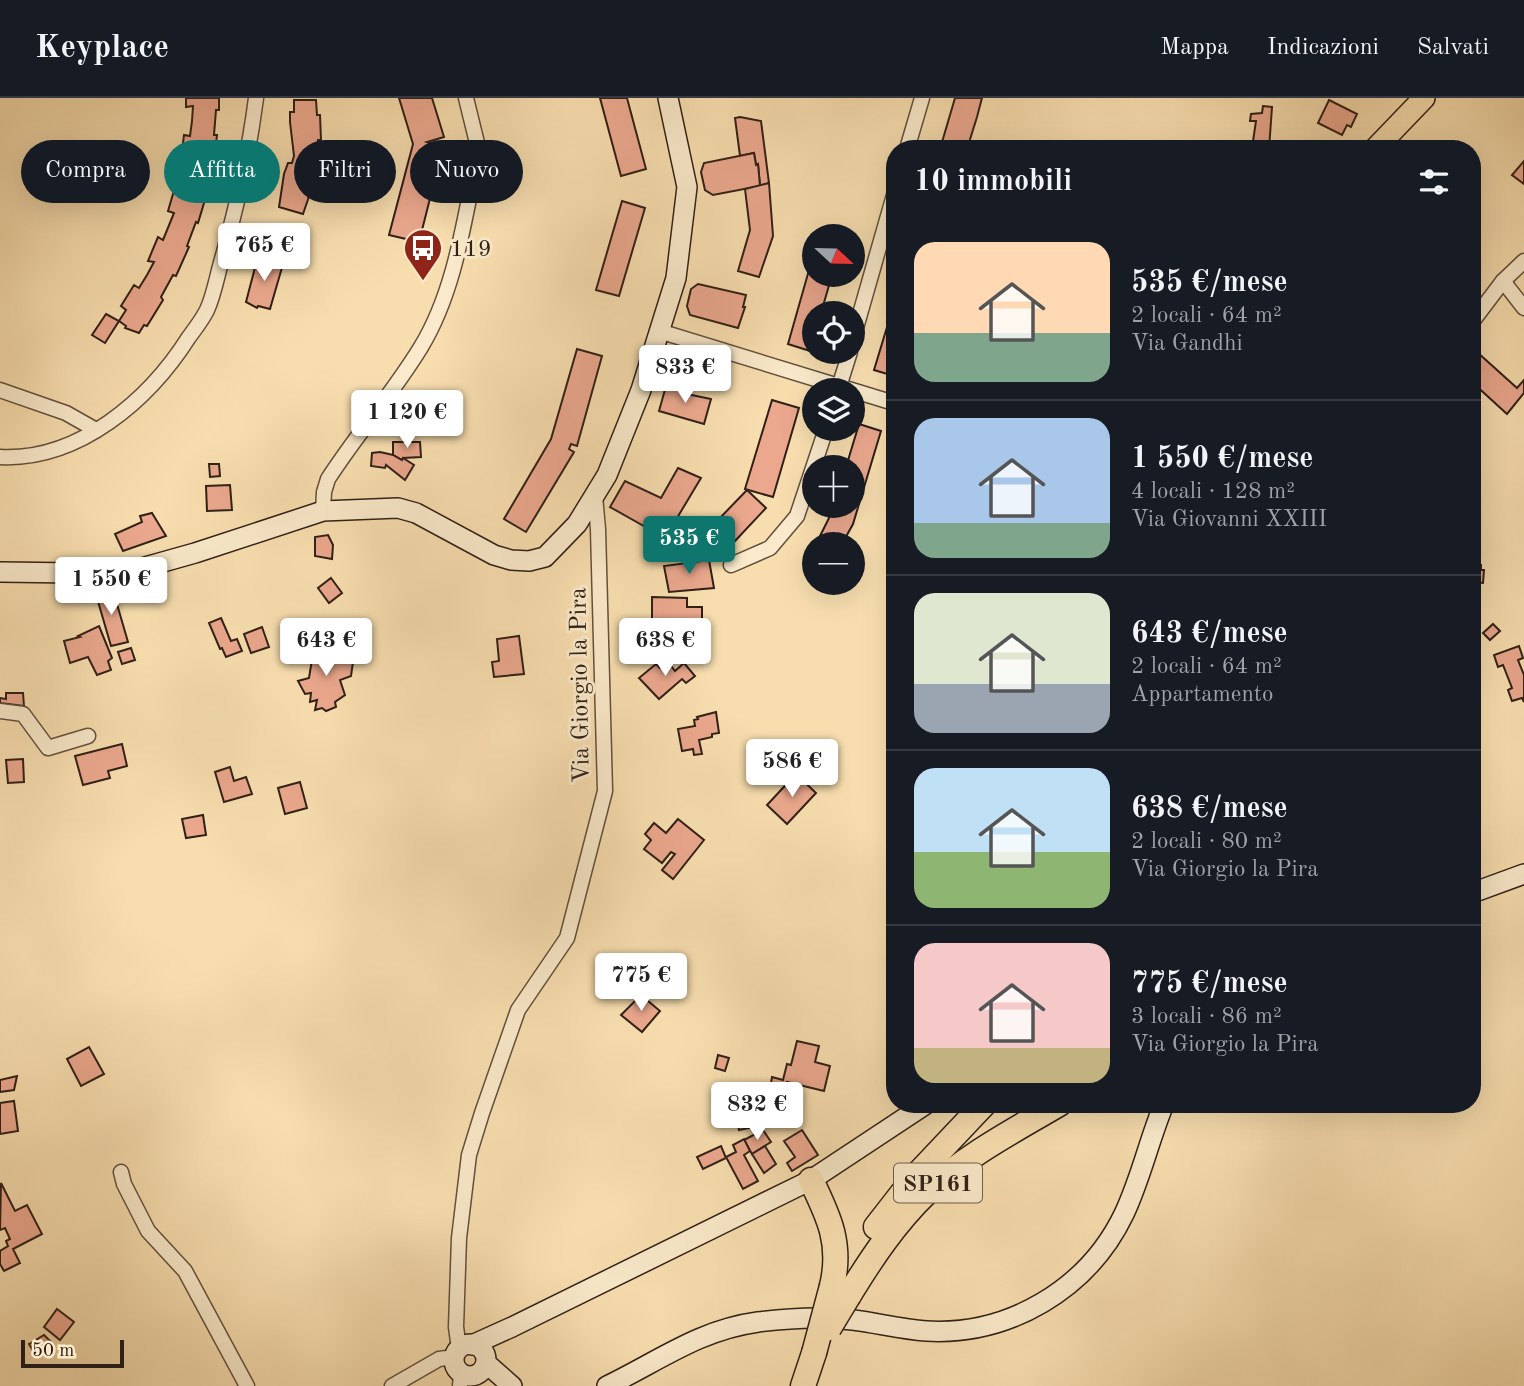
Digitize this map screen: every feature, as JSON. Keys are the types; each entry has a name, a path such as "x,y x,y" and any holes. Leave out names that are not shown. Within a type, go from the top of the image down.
{"highway":[{"name":"SP161","path":"803,1386 840,1291 861,1250 890,1207 915,1177 976,1113"},
{"name":"SP161","path":"840,1291 928,1191 973,1155 1044,1113"},
{"name":"SP161","path":"811,1180 835,1240 840,1291"}],"main road":[{"path":"0,572 75,573 138,569 323,511 398,508 416,513 494,555 529,561 545,557 578,524 607,475 632,412 676,278 687,187 667,98"},
{"path":"1384,140 1424,98"},
{"path":"1481,889 1524,874"},
{"path":"511,1386 469,1363 512,1327 811,1180 912,1113"},
{"path":"1155,1125 1156,1113"},
{"path":"607,1386 693,1340 756,1322 832,1318 912,1329 953,1331 985,1326 1022,1314 1070,1284 1101,1250 1128,1204 1160,1113"}],"street":[{"path":"0,457 34,455 96,430 131,407 174,360 206,310 236,212 256,98"},
{"path":"323,511 328,480 421,347 436,317 455,260 477,158 477,143 466,98"},
{"path":"910,140 922,98"},
{"path":"864,301 886,223"},
{"path":"1481,310 1503,281 1524,261"},
{"path":"1503,281 1524,309"},
{"path":"659,331 805,378"},
{"path":"0,390 66,413 96,430"},
{"path":"865,393 886,400"},
{"path":"732,565 770,548 797,516 822,441"},
{"name":"Via Giorgio la Pira","path":"469,1363 456,1327 459,1238 469,1155 518,1010 567,937 605,791 595,496"},
{"path":"0,711 23,714 48,748 88,736"},
{"path":"121,1172 124,1184 148,1231 185,1271 247,1386"},
{"path":"393,1386 439,1359 469,1363"}],"building":[{"path":"186,98 219,98 214,135 217,135 216,140 183,140 184,135 190,136 192,121 193,106 186,107"},
{"path":"399,98 432,98 444,137 412,140"},
{"path":"600,98 627,98 646,169 621,176"},
{"path":"955,98 982,98 970,140 943,140"},
{"path":"294,100 316,100 317,115 320,115 321,140 294,140 294,156 290,112 294,112"},
{"path":"1329,100 1357,114 1351,127 1347,125 1342,135 1318,123"},
{"path":"1263,106 1272,107 1270,140 1253,140 1256,121 1250,121 1251,114 1262,113"},
{"path":"735,118 761,121 769,183 760,186 754,153 740,156"},
{"path":"754,153 760,186 713,195 705,190 701,172 704,163"},
{"path":"410,155 410,203 429,203 419,242 389,235"},
{"path":"294,156 294,203 307,203 303,214 279,207 284,174 288,163 292,163"},
{"path":"1524,161 1524,184 1512,175"},
{"path":"769,183 773,236 759,277 738,271 750,230 745,189"},
{"path":"622,201 645,208 619,296 596,290"},
{"path":"170,203 204,203 176,276 173,275 161,297 163,300 147,326 144,325 139,333 125,328 119,321 126,310 121,306 134,285 139,288 154,262 148,261 158,237 163,240 174,213 168,211"},
{"path":"258,256 283,264 270,309 257,308 246,302"},
{"path":"698,284 746,295 738,328 690,315 687,306 691,289"},
{"path":"804,287 829,287 824,301 802,301 802,348 788,344"},
{"path":"106,314 119,321 105,343 92,335"},
{"path":"886,330 886,374 874,370"},
{"path":"577,349 602,356 577,446 571,444 569,449 574,452 526,532 504,519 551,439"},
{"path":"1481,356 1517,388 1524,380 1524,393 1507,414 1481,390"},
{"path":"666,386 683,391 682,393 711,399 704,424 659,411"},
{"path":"772,400 799,408 773,497 745,489"},
{"path":"865,426 881,431 865,484 865,455 850,455 854,441 865,441"},
{"path":"393,442 420,442 421,457 402,460 393,455"},
{"path":"380,452 402,460 403,458 414,465 405,480 386,465 385,468 371,466 372,453"},
{"path":"209,464 219,464 220,476 210,477"},
{"path":"678,468 701,478 665,538 610,507 625,481 661,498"},
{"path":"230,485 232,510 207,511 206,486"},
{"path":"747,490 766,508 735,541 716,522"},
{"path":"152,513 166,536 123,551 115,534 142,522 140,516"},
{"path":"829,518 855,518 849,532 822,532"},
{"path":"328,535 333,545 332,559 315,556 315,537"},
{"path":"709,560 714,588 669,592 664,566"},
{"path":"1481,570 1484,570 1481,583"},
{"path":"331,578 342,593 329,603 318,588"},
{"path":"112,587 128,642 111,646 95,591"},
{"path":"652,597 687,598 687,607 702,607 702,629 687,628 687,632 652,631"},
{"path":"221,618 231,641 237,639 242,651 226,657 209,623"},
{"path":"1493,624 1500,631 1490,640 1483,633"},
{"path":"99,626 112,658 108,661 111,670 97,675 88,657 70,663 64,641 80,637 78,636"},
{"path":"262,627 269,647 251,653 244,634"},
{"path":"519,636 524,674 494,677 492,662 499,661 497,639"},
{"path":"315,641 339,662 356,656 358,660 353,662 351,676 340,680 345,695 335,702 336,707 326,711 322,708 315,710 317,700 310,702 311,693 305,694 298,681 309,678"},
{"path":"1519,646 1523,658 1518,660 1524,675 1524,702 1522,698 1512,701 1508,690 1512,688 1503,665 1498,667 1494,655"},
{"path":"131,648 135,660 122,664 118,652"},
{"path":"668,662 675,671 684,663 695,676 686,683 682,679 659,699 639,678 656,664 660,668"},
{"path":"6,693 23,693 24,706 0,703 0,698 6,699"},
{"path":"716,712 719,733 699,740 702,754 694,755 693,749 682,751 678,729 695,726 694,720 698,719 697,717"},
{"path":"122,744 127,766 108,771 110,778 83,785 75,756"},
{"path":"23,759 24,782 8,783 6,760"},
{"path":"230,767 234,781 246,777 252,794 224,802 215,772"},
{"path":"796,774 816,793 787,824 767,805"},
{"path":"300,782 307,808 285,814 278,788"},
{"path":"203,815 206,835 186,838 182,819"},
{"path":"678,819 704,840 673,879 662,870 675,854 671,852 662,863 644,849 651,840 645,834 654,823 666,833"},
{"path":"641,995 660,1011 642,1032 621,1015"},
{"path":"797,1041 819,1046 815,1062 830,1066 824,1091 787,1082 785,1087 771,1083 772,1077 783,1080 787,1064 791,1065"},
{"path":"89,1047 104,1074 81,1086 67,1059"},
{"path":"718,1055 729,1058 725,1071 715,1068"},
{"path":"17,1076 14,1090 0,1092 0,1080"},
{"path":"14,1101 18,1131 0,1134 0,1103"},
{"path":"758,1106 767,1113 763,1123 760,1121 759,1124 752,1122"},
{"path":"746,1111 749,1128 739,1130 736,1113"},
{"path":"763,1130 771,1142 752,1154 744,1140"},
{"path":"802,1130 818,1155 792,1171 787,1163 795,1157 784,1141"},
{"path":"744,1139 750,1151 744,1155 758,1181 743,1189 726,1157 736,1152 733,1145"},
{"path":"721,1146 726,1158 703,1169 697,1157"},
{"path":"765,1146 776,1164 764,1173 752,1154"},
{"path":"1,1183 15,1211 27,1205 42,1234 13,1249 20,1263 4,1271 0,1264 0,1251 8,1246 6,1241 10,1239 5,1228 0,1230"},
{"path":"57,1309 74,1322 60,1340 44,1327"},
{"path":"44,1335 53,1344 35,1354 29,1344"}],"place":[{"name":"119","path":"423,282"}]}
